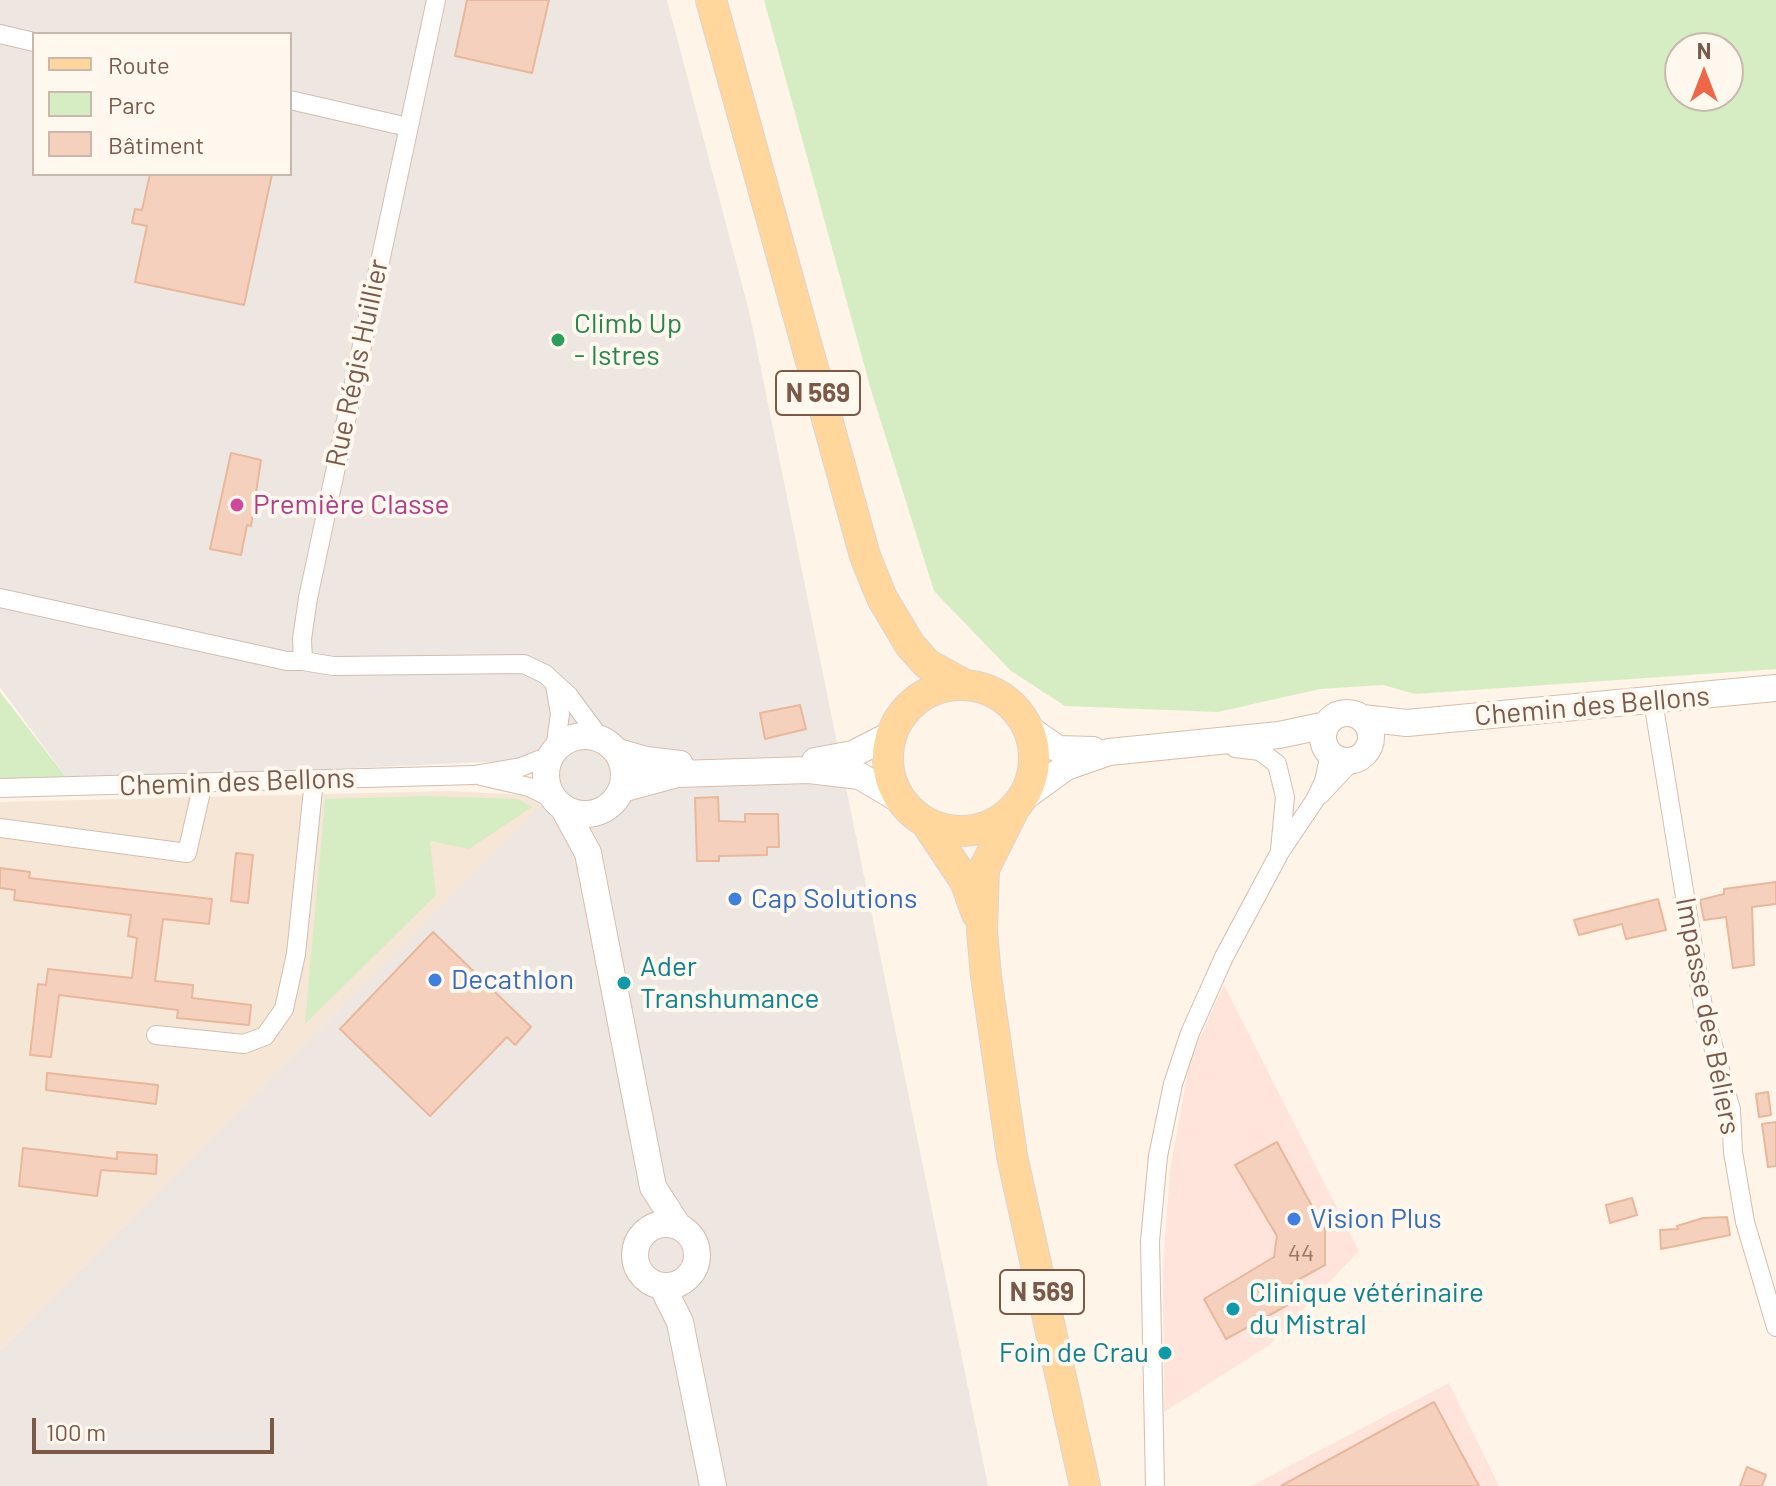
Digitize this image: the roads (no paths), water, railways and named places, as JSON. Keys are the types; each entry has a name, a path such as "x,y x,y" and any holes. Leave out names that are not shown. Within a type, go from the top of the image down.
{"main road":[{"name":"N 569","path":"711,0 865,556 906,668 904,693 893,729"},
{"name":"N 569","path":"882,598 919,656 965,685"},
{"path":"965,685 1002,697 1028,728 1035,757 1033,772 1017,805 998,822 972,831 944,830 927,824 900,800 887,767 893,729 908,706 925,694 944,686 965,685"},
{"name":"N 569","path":"982,931 985,861 1017,805"},
{"name":"N 569","path":"927,824 969,890 982,931 1012,1156 1085,1486"}],"street":[{"name":"Rue Régis Huillier","path":"303,661 302,639 308,598 436,0"},
{"path":"0,34 32,42"},
{"path":"292,100 408,127"},
{"path":"0,598 287,661 333,666 511,661 538,669 569,696 609,745 625,776 622,789 603,810 588,853"},
{"path":"555,685 560,714 546,782 588,853 653,1187 697,1250 695,1268 674,1282 649,1281 637,1268 635,1249 642,1235 653,1187"},
{"name":"Chemin des Bellons","path":"1333,747 1346,713 1366,730 1407,723 1776,688"},
{"name":"Impasse des Béliers","path":"1653,701 1704,1013 1731,1110 1733,1152 1745,1222 1776,1327"},
{"path":"1028,728 1058,749 1109,752 1279,735 1365,754 1366,730"},
{"path":"553,752 576,736 646,760 695,765 812,761 853,754 893,729"},
{"path":"1185,744 1208,749 1260,751 1277,764 1285,797 1280,852"},
{"path":"1155,1486 1150,1241 1164,1123 1190,1033 1224,957 1280,852 1315,800 1333,747"},
{"name":"Chemin des Bellons","path":"0,788 474,775 521,767 553,752"},
{"path":"1017,805 1066,767 1109,752"},
{"path":"622,789 677,774 809,770 860,776 900,800"},
{"name":"Chemin des Bellons","path":"474,775 529,787 559,803"},
{"path":"156,1035 244,1044 265,1036 284,1009 296,954 314,780"},
{"path":"0,828 187,853 203,783"},
{"path":"559,803 582,814 603,810"},
{"path":"642,1235 659,1225 678,1226"},
{"path":"674,1282 713,1486"}],"place":[{"name":"Climb Up - Istres","path":"558,340"},
{"name":"Première Classe","path":"237,505"},
{"name":"Cap Solutions","path":"735,899"},
{"name":"Decathlon","path":"435,980"},
{"name":"Ader Transhumance","path":"624,983"},
{"name":"Vision Plus","path":"1294,1219"},
{"name":"Clinique vétérinaire du Mistral","path":"1233,1309"},
{"name":"Foin de Crau","path":"1165,1353"}]}
